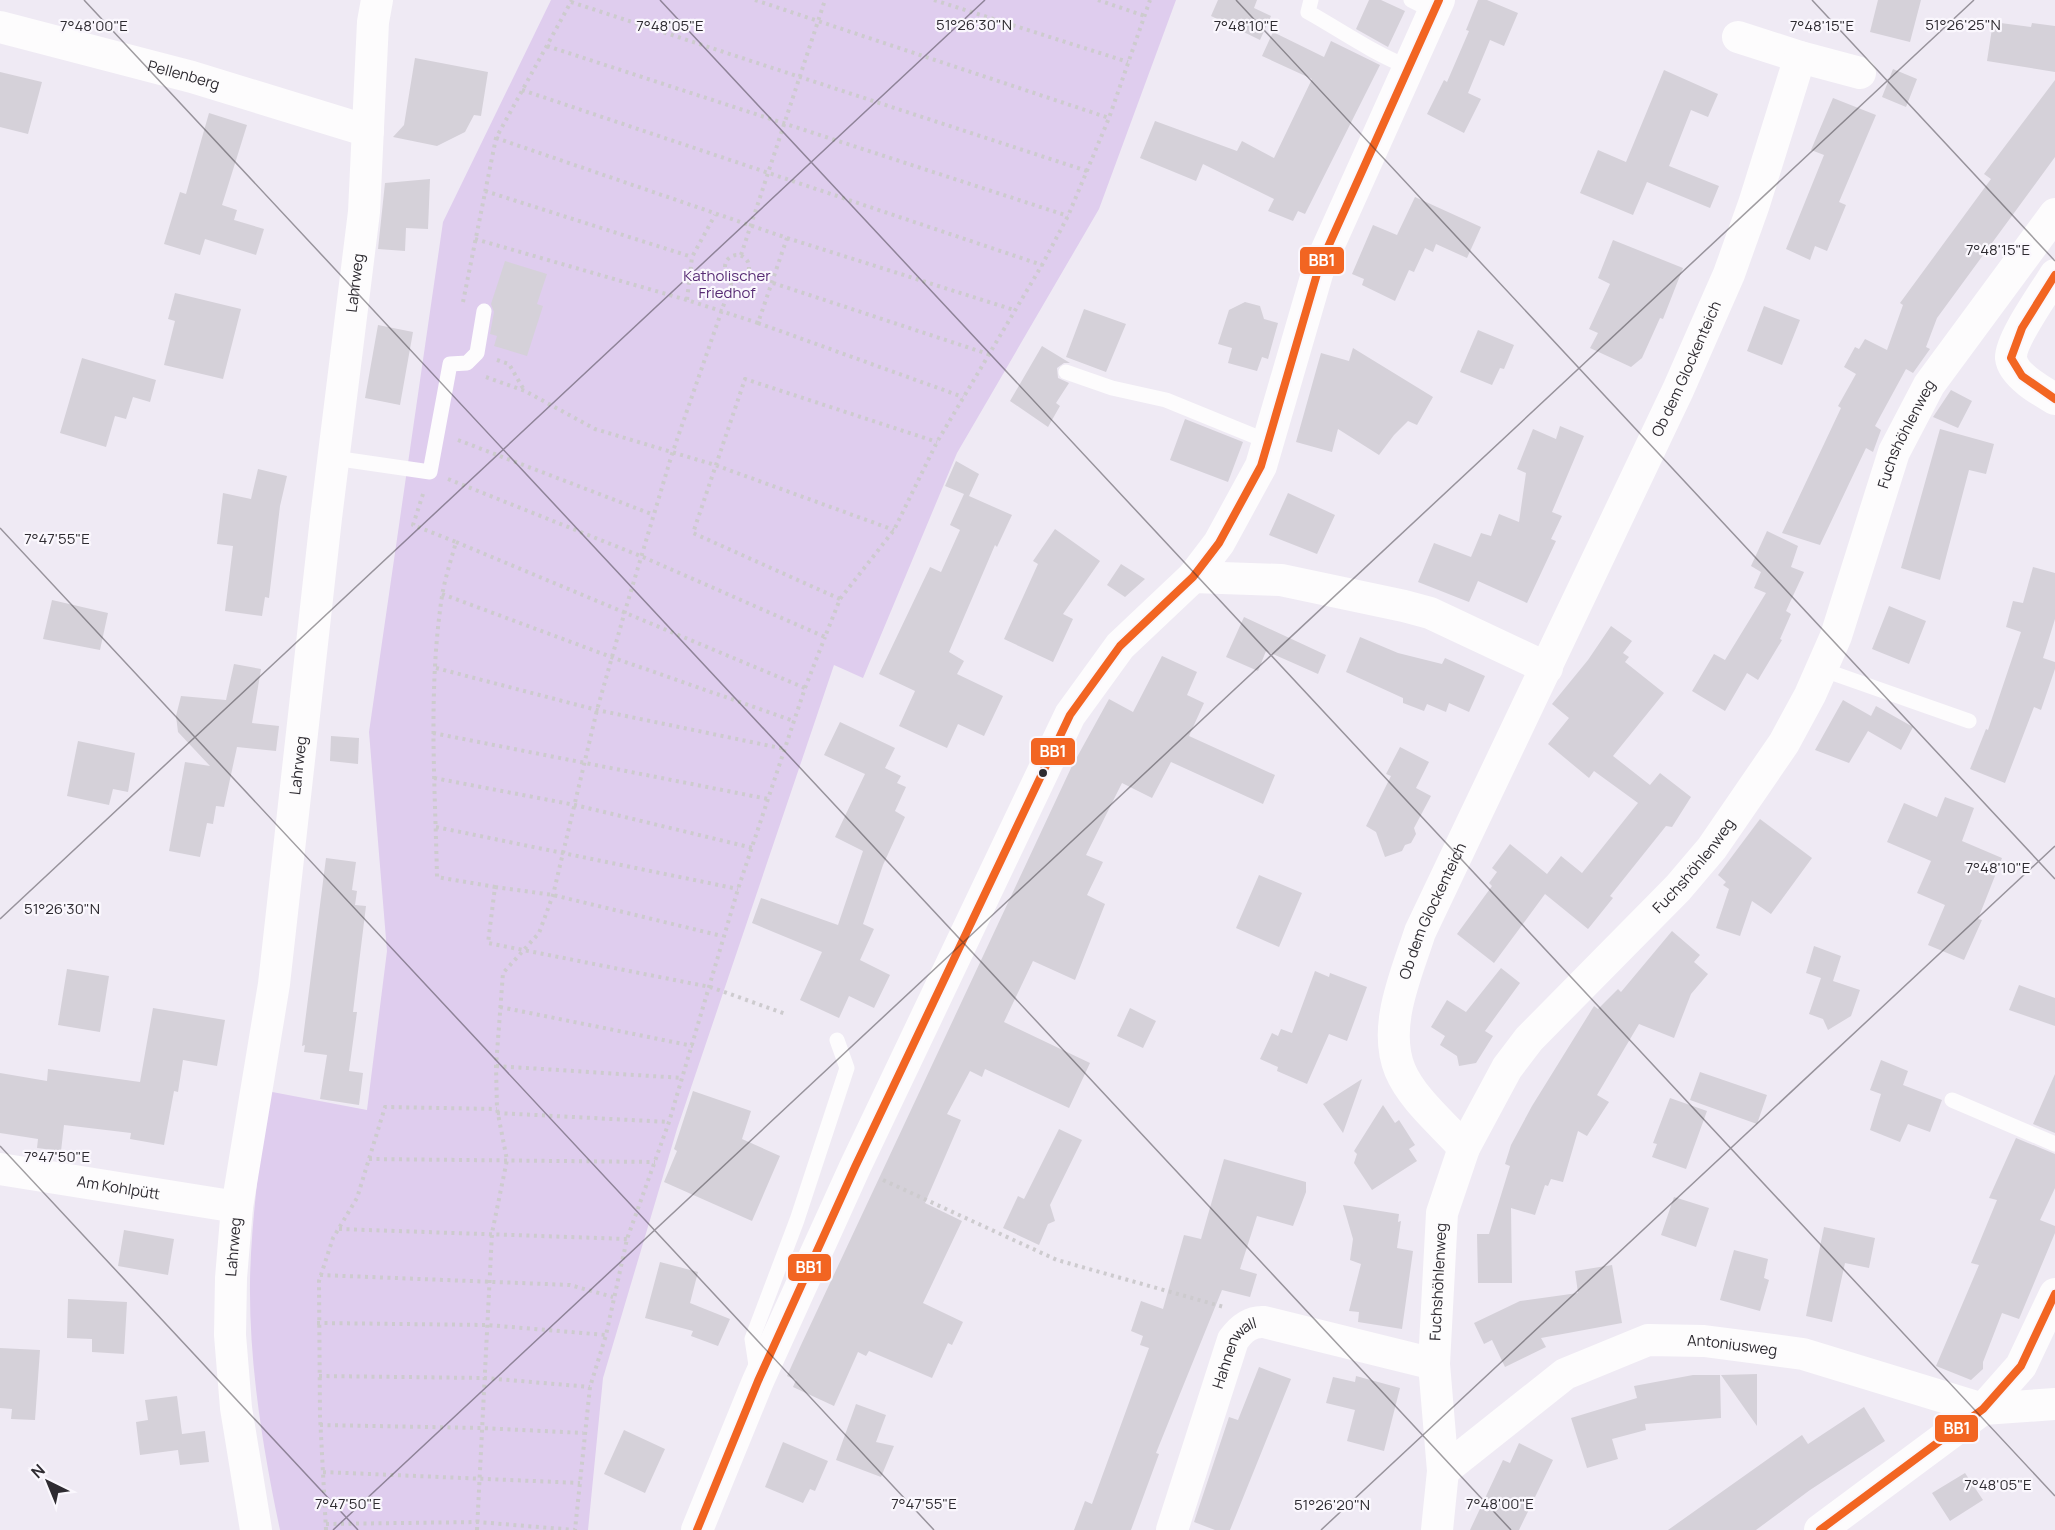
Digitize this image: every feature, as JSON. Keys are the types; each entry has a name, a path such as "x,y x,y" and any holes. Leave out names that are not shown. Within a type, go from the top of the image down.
{"street":[{"name":"Lahrweg","path":"256,1530 236,1408 230,1335 237,1207 274,984 364,212 373,22 377,0"},
{"path":"697,1530 758,1381 855,1167 1070,715 1120,646 1193,578 1219,543 1261,466 1319,267 1408,67 1428,4"},
{"name":"Pellenberg","path":"0,27 192,77 368,131"},
{"path":"1738,37 1860,73"},
{"name":"Ob dem Glockenteich","path":"1464,1148 1413,1090 1400,1070 1395,1045 1395,1014 1420,932 1678,390 1729,274 1754,204 1800,57"},
{"name":"Fuchshöhlenweg","path":"1437,1530 1443,1471 1434,1364 1443,1213 1464,1148 1507,1068 1529,1039 1678,888 1712,848 1784,743 1836,636 1894,452 1929,385 2055,214"},
{"path":"2055,275 2014,345 2011,358 2015,368 2025,378 2055,399"},
{"path":"1193,578 1281,580 1404,606 1430,613 1547,668"},
{"name":"Am Kohlpütt","path":"0,1169 237,1207"},
{"path":"1820,1530 1983,1408 2021,1366 2055,1294"},
{"name":"Hahnenwall","path":"1172,1530 1233,1340 1247,1326 1256,1322 1264,1322 1434,1364"},
{"name":"Antoniusweg","path":"1443,1471 1565,1374 1648,1340 1704,1341 1803,1354 1983,1408 2055,1404"}],"lane":[{"path":"1311,0 1308,12 1349,35 1374,53 1408,67"},
{"path":"334,458 429,472 450,364 467,363 477,353 484,311"},
{"path":"1066,372 1112,388 1166,400 1269,441"},
{"path":"1821,669 1969,721"},
{"path":"758,1381 752,1339 848,1068 837,1040"},
{"path":"1952,1100 2055,1144"}],"path":[{"path":"755,0 1109,118"},
{"path":"741,255 825,0"},
{"path":"934,0 1128,62"},
{"path":"1098,0 1145,16"},
{"path":"326,1524 410,1527 478,1522 575,1530 583,1433 590,1386 606,1335 627,1239 669,1122 710,987 722,936 805,688 840,599 894,530 937,442 1042,265 1068,216 1109,118 1150,0"},
{"path":"462,307 496,138 572,1 1087,171"},
{"path":"547,46 1068,216"},
{"path":"522,90 1042,265"},
{"path":"496,138 715,215 1014,310"},
{"path":"485,191 692,257"},
{"path":"687,300 692,257 715,215"},
{"path":"758,323 787,238"},
{"path":"476,239 722,310 963,397"},
{"path":"732,278 725,271 725,265 730,256 741,255"},
{"path":"732,278 745,276 748,270 748,264 741,255"},
{"path":"477,1530 492,1233 507,1160 497,1111 496,1066 502,973 539,933 553,895 597,710 614,658 625,611 672,454 732,278"},
{"path":"773,283 988,354"},
{"path":"450,364 525,391 596,429 672,454 715,465 894,530"},
{"path":"509,364 525,391"},
{"path":"840,599 693,533 745,379 937,442"},
{"path":"437,432 654,514"},
{"path":"805,688 625,611 413,525 429,472 643,557 825,637"},
{"path":"456,542 442,594 436,668 433,733 437,877 553,895 722,936"},
{"path":"442,594 614,658 794,721"},
{"path":"436,668 597,710 785,749"},
{"path":"433,733 768,799"},
{"path":"434,778 575,806 753,848"},
{"path":"436,827 738,889"},
{"path":"495,887 488,943 710,987 786,1014"},
{"path":"500,1007 693,1046"},
{"path":"496,1066 682,1078"},
{"path":"326,1530 317,1323 320,1275 339,1229 357,1198 385,1107 497,1111 669,1122"},
{"path":"369,1159 655,1162"},
{"path":"855,1167 1058,1260 1224,1307 1235,1312 1247,1326"},
{"path":"339,1229 627,1239"},
{"path":"320,1275 570,1285 613,1297"},
{"path":"317,1323 487,1325 606,1335"},
{"path":"319,1376 485,1378 590,1386"},
{"path":"320,1425 482,1428 583,1433"},
{"path":"323,1472 580,1483"}],"green space":[{"name":"Katholischer Friedhof","path":"551,0 1176,0 1099,209 957,453 863,678 834,665 677,1129 603,1378 588,1530 280,1530 258,1407 250,1313 252,1234 267,1091 367,1110 387,951 369,732 443,222"}],"building":[{"path":"1218,0 1257,0 1254,8 1271,16 1260,40 1211,16"},
{"path":"1369,0 1381,0 1405,11 1388,47 1356,29"},
{"path":"1478,0 1487,0 1518,13 1504,46 1490,40 1468,93 1481,99 1464,133 1427,114 1444,80 1447,82 1469,31 1466,30"},
{"path":"1878,0 1921,0 1910,42 1870,32"},
{"path":"1993,22 2031,27 2032,23 2055,26 2055,72 1987,61"},
{"path":"1273,32 1324,57 1331,41 1380,65 1305,214 1298,211 1293,221 1268,211 1274,199 1203,164 1196,181 1140,158 1155,121 1237,151 1242,141 1274,158 1312,79 1262,56"},
{"path":"415,58 488,72 481,116 474,115 465,132 437,146 393,137 404,125"},
{"path":"1893,69 1917,79 1906,107 1882,97"},
{"path":"1664,70 1718,94 1708,117 1691,110 1669,166 1719,186 1710,208 1647,182 1633,215 1580,193 1598,150 1626,162"},
{"path":"0,72 42,82 28,134 0,127"},
{"path":"2055,80 2055,157 1937,318 1926,347 1930,349 1913,373 1906,369 1875,426 1881,430 1873,452 1866,448 1820,545 1782,533 1841,408 1838,406 1856,374 1844,367 1855,347 1859,349 1865,339 1887,350 1903,305 1900,303 1991,179 1984,174"},
{"path":"1833,98 1876,115 1839,202 1846,205 1827,251 1815,246 1810,260 1786,249 1824,155 1811,150"},
{"path":"209,113 247,125 222,205 237,210 234,220 264,229 256,255 205,239 200,255 164,244 180,192 186,194"},
{"path":"430,179 428,229 406,228 405,251 378,249 385,183"},
{"path":"1415,197 1481,227 1467,258 1436,244 1433,252 1425,248 1414,272 1409,270 1395,301 1362,285 1364,279 1352,274 1373,225 1397,235"},
{"path":"1613,240 1683,268 1663,319 1660,318 1642,358 1631,367 1590,348 1598,333 1589,329 1610,284 1598,278"},
{"path":"505,261 547,274 537,304 543,306 527,356 494,346 497,336 490,334 494,312 491,304"},
{"path":"175,293 241,309 223,379 164,365 175,321 168,319"},
{"path":"1245,302 1260,306 1264,319 1278,323 1268,359 1262,357 1257,371 1228,363 1232,348 1218,344 1229,310"},
{"path":"1764,306 1800,320 1782,365 1747,351"},
{"path":"1084,309 1126,324 1106,372 1066,357"},
{"path":"378,325 413,332 400,405 365,398"},
{"path":"1478,330 1514,345 1504,369 1500,368 1492,385 1460,372"},
{"path":"1042,346 1070,363 1064,363 1057,368 1058,378 1069,383 1056,403 1060,406 1048,427 1010,401"},
{"path":"1353,348 1433,397 1417,425 1408,421 1379,455 1338,429 1332,452 1296,442 1321,353 1349,361"},
{"path":"82,358 156,380 150,402 133,397 126,419 115,416 106,447 60,433"},
{"path":"1951,390 1972,401 1958,428 1933,417"},
{"path":"1185,419 1243,442 1228,482 1170,460"},
{"path":"1560,426 1584,436 1552,512 1562,516 1551,539 1556,541 1527,603 1478,581 1469,602 1418,582 1434,543 1471,557 1481,533 1491,536 1499,514 1519,522 1526,473 1517,469 1533,429 1556,439"},
{"path":"1940,429 1994,444 1986,474 1969,470 1940,580 1901,568"},
{"path":"956,461 979,474 969,496 1012,515 997,547 995,545 949,652 964,661 957,674 1003,696 984,736 958,724 947,748 899,726 915,691 879,674 930,567 941,572 960,530 950,525 964,494 945,486"},
{"path":"258,469 287,476 280,506 269,598 265,597 262,616 225,611 233,546 217,544 223,493 251,499"},
{"path":"1288,493 1335,515 1317,554 1269,535"},
{"path":"1055,529 1100,561 1063,614 1073,619 1053,662 1004,639 1038,564 1033,561"},
{"path":"1767,531 1798,546 1791,567 1804,572 1786,611 1791,614 1780,639 1782,640 1758,680 1747,673 1725,711 1692,691 1714,654 1725,660 1766,593 1754,588 1761,572 1751,566"},
{"path":"1121,564 1145,579 1125,597 1107,585"},
{"path":"2033,567 2055,573 2055,619 2043,658 2055,662 2055,669 2041,710 2034,707 2005,783 1970,769 1986,729 1988,730 2021,632 2006,627 2013,601 2023,603"},
{"path":"52,600 108,613 100,650 43,639"},
{"path":"1889,606 1926,621 1909,664 1872,649"},
{"path":"1244,617 1326,655 1318,674 1266,651 1258,671 1226,657"},
{"path":"1611,626 1632,641 1623,653 1629,657 1625,662 1664,693 1613,756 1650,785 1660,773 1691,797 1672,827 1666,826 1610,896 1613,898 1588,929 1545,894 1494,963 1457,934 1492,886 1489,883 1497,872 1492,868 1510,844 1547,874 1561,856 1582,873 1638,803 1594,771 1589,778 1548,744 1569,718 1552,704 1588,660"},
{"path":"1360,637 1398,653 1442,664 1445,658 1485,676 1469,712 1449,703 1446,712 1427,704 1424,711 1403,703 1403,698 1346,672"},
{"path":"1162,656 1197,672 1187,695 1204,703 1189,736 1275,775 1263,804 1171,762 1152,798 1122,783 1086,855 1103,862 1087,895 1105,904 1075,980 1033,961 1004,1022 1090,1063 1069,1108 985,1069 982,1077 970,1071 947,1114 961,1120 925,1203 962,1221 923,1303 963,1322 952,1345 948,1343 932,1378 869,1351 866,1356 858,1352 834,1406 793,1387 796,1380 787,1376 1071,768 1109,699 1133,712"},
{"path":"234,664 261,669 252,723 279,726 276,751 237,747 224,807 216,806 213,824 207,823 200,857 169,851 185,762 210,766 178,732 176,716 181,696 226,700"},
{"path":"1843,700 1871,716 1876,706 1913,727 1901,750 1868,731 1849,763 1815,750"},
{"path":"840,722 895,748 885,768 901,776 897,783 906,787 895,811 905,817 883,865 863,924 874,929 860,960 890,975 874,1008 849,996 839,1018 800,1000 822,952 752,923 761,898 838,925 863,851 835,837 865,774 824,755"},
{"path":"331,736 359,738 358,764 330,761"},
{"path":"78,741 135,753 128,792 113,789 109,805 67,796"},
{"path":"1400,747 1429,762 1416,788 1431,796 1414,828 1416,834 1411,843 1405,845 1402,851 1385,857 1376,832 1366,826 1391,776 1386,774"},
{"path":"1945,797 1974,808 1962,841 2002,858 1978,919 1982,920 1964,960 1928,945 1945,905 1917,893 1931,861 1887,842 1904,803 1937,817"},
{"path":"1760,819 1812,858 1771,914 1752,901 1740,936 1716,928 1729,889 1723,885 1726,882 1718,875"},
{"path":"326,858 356,862 352,890 357,891 355,905 366,906 353,1012 357,1012 349,1071 363,1073 359,1105 320,1099 327,1055 304,1052 305,1045 302,1046"},
{"path":"1259,875 1302,893 1279,947 1236,928"},
{"path":"1672,931 1700,955 1694,962 1708,974 1691,994 1674,1038 1639,1024 1597,1095 1609,1102 1587,1136 1578,1131 1563,1182 1551,1179 1548,1186 1545,1185 1535,1215 1511,1208 1512,1283 1478,1283 1477,1234 1489,1234 1510,1166 1505,1164 1511,1145 1532,1106 1594,1006 1598,1009 1618,989 1621,992"},
{"path":"1814,946 1841,956 1833,981 1860,990 1851,1016 1828,1030 1823,1019 1809,1014 1821,978 1806,973"},
{"path":"1501,968 1520,983 1485,1031 1493,1036 1476,1063 1459,1066 1457,1056 1440,1045 1445,1036 1431,1027 1447,1000 1466,1012"},
{"path":"67,969 109,976 100,1032 58,1025"},
{"path":"1315,971 1329,977 1330,973 1367,987 1347,1041 1329,1034 1307,1084 1277,1071 1278,1067 1260,1059 1272,1033 1278,1036 1281,1029 1292,1033"},
{"path":"2019,985 2055,998 2055,1026 2009,1010"},
{"path":"153,1008 225,1020 217,1066 183,1060 178,1092 174,1091 164,1145 130,1139 131,1133 64,1125 61,1151 37,1148 38,1139 0,1133 0,1073 47,1081 48,1069 140,1082"},
{"path":"1130,1008 1156,1021 1143,1048 1117,1036"},
{"path":"1881,1060 1908,1071 1903,1085 1942,1100 1930,1132 1908,1124 1900,1142 1870,1130 1881,1094 1870,1090"},
{"path":"1700,1072 1767,1095 1757,1124 1690,1100"},
{"path":"2055,1074 2055,1133 2033,1124"},
{"path":"1362,1079 1343,1133 1323,1104"},
{"path":"693,1091 751,1111 742,1139 780,1156 752,1221 664,1182 677,1151 674,1149"},
{"path":"1670,1098 1707,1111 1686,1169 1652,1157 1657,1144 1653,1143"},
{"path":"1383,1105 1395,1123 1399,1120 1415,1145 1409,1149 1417,1161 1372,1190 1354,1163 1357,1154 1354,1151"},
{"path":"1059,1129 1082,1140 1050,1205 1055,1221 1048,1224 1039,1245 1003,1228 1018,1196 1024,1199"},
{"path":"2016,1138 2055,1154 2055,1188 2040,1220 2055,1226 2055,1233 2019,1319 2002,1313 1983,1362 1983,1369 1971,1380 1936,1366 1979,1265 1971,1263 1997,1200 1989,1198"},
{"path":"1224,1159 1306,1182 1306,1192 1293,1226 1257,1216 1240,1269 1257,1274 1250,1297 1222,1290 1156,1453 1159,1454 1131,1530 1074,1530 1085,1501 1092,1504 1149,1348 1140,1345 1143,1336 1131,1331 1141,1301 1163,1309 1184,1235 1201,1239"},
{"path":"1674,1197 1709,1208 1696,1247 1661,1235"},
{"path":"1343,1205 1399,1214 1398,1222 1401,1221 1397,1248 1413,1251 1402,1329 1358,1322 1359,1312 1349,1311 1361,1264 1350,1260 1353,1239"},
{"path":"1824,1227 1875,1238 1869,1268 1845,1263 1832,1322 1806,1316"},
{"path":"124,1230 174,1239 168,1275 118,1266"},
{"path":"1734,1250 1768,1259 1764,1278 1769,1280 1760,1311 1720,1300"},
{"path":"660,1262 698,1272 690,1303 730,1319 718,1346 691,1336 693,1331 645,1318"},
{"path":"1612,1265 1622,1323 1541,1338 1546,1347 1505,1367 1492,1340 1484,1344 1474,1323 1520,1301 1578,1293 1575,1271"},
{"path":"68,1299 127,1302 124,1354 92,1352 92,1339 67,1338"},
{"path":"0,1348 40,1350 35,1420 11,1419 12,1409 0,1408"},
{"path":"1259,1367 1291,1379 1230,1530 1215,1530 1194,1522 1229,1417 1238,1420"},
{"path":"1757,1374 1757,1426 1721,1375"},
{"path":"1693,1375 1720,1375 1721,1418 1645,1424 1646,1430 1612,1439 1618,1459 1587,1468 1571,1418 1637,1398 1634,1386"},
{"path":"1356,1376 1400,1388 1384,1451 1347,1441 1355,1410 1326,1403 1333,1377 1355,1382"},
{"path":"177,1396 182,1434 205,1431 209,1462 180,1465 178,1450 140,1455 136,1422 148,1420 145,1400"},
{"path":"856,1404 886,1415 876,1442 894,1446 881,1477 836,1460"},
{"path":"1864,1407 1885,1441 1810,1490 1756,1530 1668,1530 1802,1435 1808,1444"},
{"path":"624,1430 665,1449 645,1493 604,1474"},
{"path":"783,1442 828,1461 815,1491 810,1489 803,1503 765,1487"},
{"path":"1519,1443 1553,1460 1519,1530 1470,1530 1503,1460 1510,1463"},
{"path":"1965,1473 1983,1500 1950,1521 1932,1493"}],"transit line":[{"name":"BB1","path":"697,1530 758,1381 855,1167 1070,715 1120,646 1193,577 1219,543 1261,466 1319,267 1439,0"},
{"name":"BB1","path":"2055,275 2022,328 2011,358 2022,376 2055,399"},
{"name":"BB1","path":"1820,1530 1983,1409 2021,1366 2055,1294"}]}
